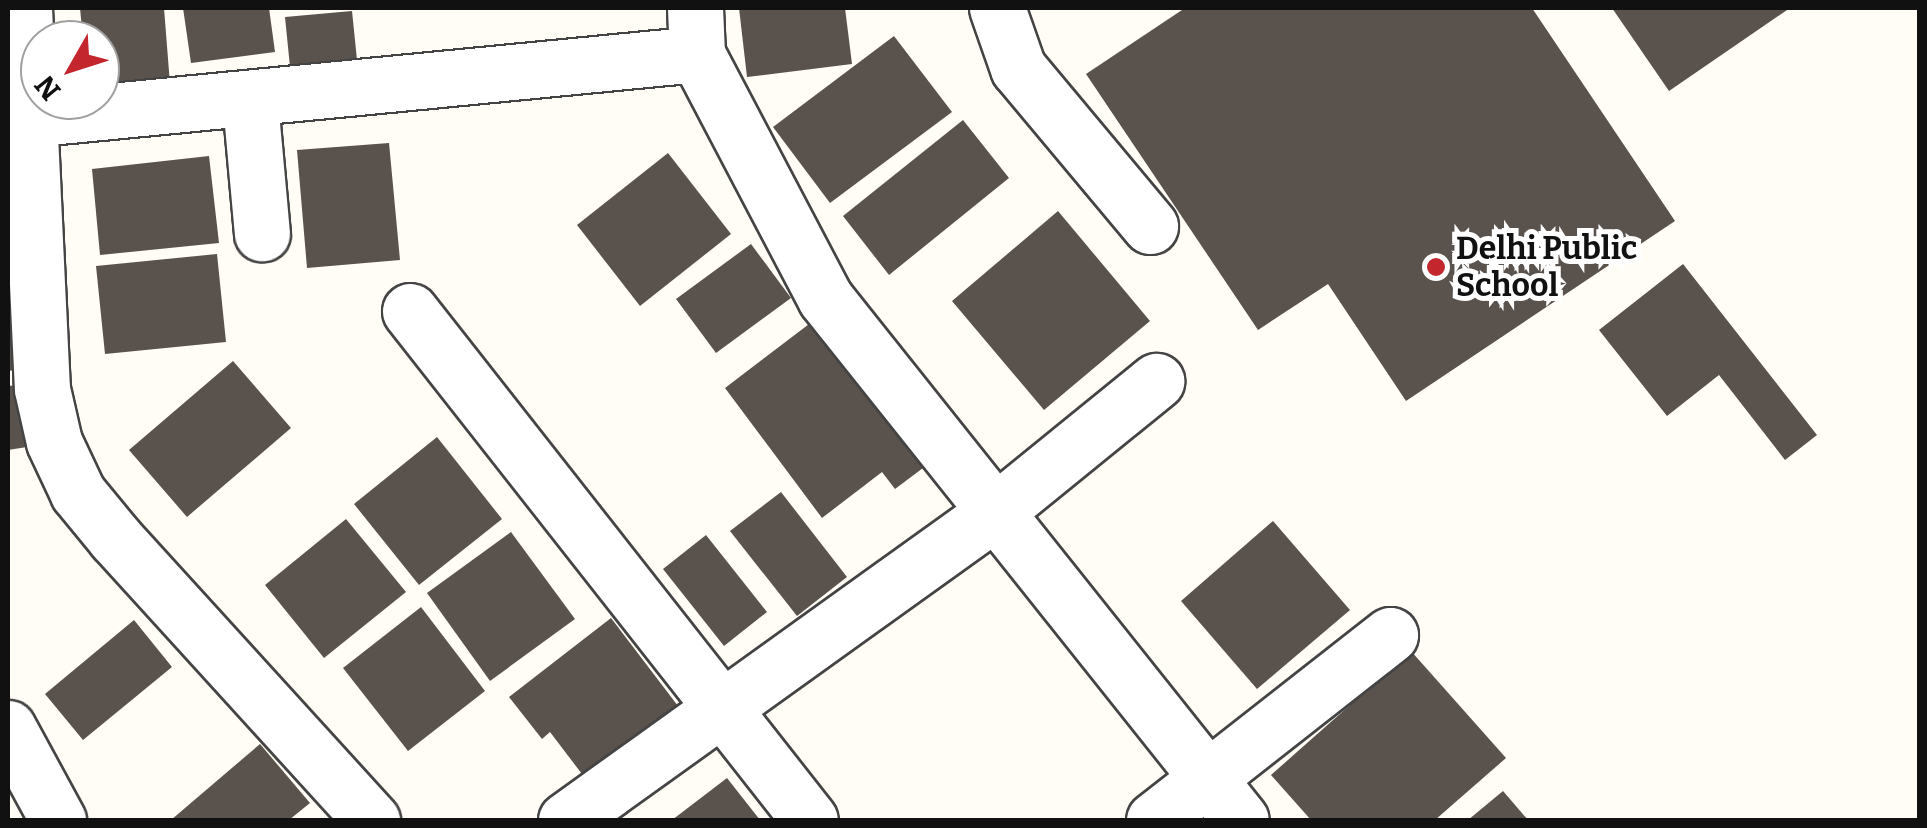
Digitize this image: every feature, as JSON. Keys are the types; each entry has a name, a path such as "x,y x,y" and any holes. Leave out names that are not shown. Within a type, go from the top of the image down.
{"street":[{"path":"24,8 19,120 42,389 62,459 78,492 115,538 372,820"},
{"path":"996,8 1018,68 1150,226"},
{"path":"19,120 250,102 696,31 825,298 1241,820"},
{"path":"250,102 262,233"},
{"path":"410,311 810,820"},
{"path":"566,820 995,512 1156,381"},
{"path":"1154,820 1390,635"},
{"path":"8,728 58,820"}],"building":[{"path":"80,8 164,8 170,84 120,88 120,20 81,20"},
{"path":"183,8 269,8 275,52 191,63"},
{"path":"739,8 845,8 852,64 747,77"},
{"path":"1185,8 1532,8 1675,221 1406,401 1328,284 1258,330 1086,74"},
{"path":"1612,8 1790,8 1669,91"},
{"path":"352,11 357,60 290,67 285,17"},
{"path":"894,36 952,112 830,203 773,127"},
{"path":"963,120 1009,178 889,275 843,216"},
{"path":"389,143 400,260 307,268 297,150"},
{"path":"668,153 731,234 640,306 577,225"},
{"path":"209,156 219,243 100,255 92,169"},
{"path":"1058,211 1150,321 1044,410 952,301"},
{"path":"751,244 791,298 716,353 676,299"},
{"path":"217,254 226,342 105,354 96,266"},
{"path":"1683,264 1817,435 1785,460 1719,375 1667,416 1599,330"},
{"path":"8,312 16,370 8,371"},
{"path":"821,315 931,462 895,489 882,472 822,518 725,388"},
{"path":"233,361 291,428 187,517 129,450"},
{"path":"19,385 27,447 8,450 8,386"},
{"path":"437,437 502,519 419,585 354,504"},
{"path":"781,492 847,577 797,616 730,531"},
{"path":"346,519 406,592 324,658 265,585"},
{"path":"1273,521 1350,610 1257,689 1181,601"},
{"path":"511,532 575,619 490,681 427,593"},
{"path":"706,535 767,612 724,646 663,569"},
{"path":"421,607 485,691 408,751 343,668"},
{"path":"611,618 678,706 585,778 550,732 542,739 509,697"},
{"path":"134,620 172,667 83,740 45,694"},
{"path":"1411,651 1506,758 1435,820 1311,820 1271,775"},
{"path":"260,744 310,803 289,820 171,820"},
{"path":"727,778 760,820 672,820"},
{"path":"1503,791 1528,820 1468,820"}],"place":[{"name":"Delhi Public School","path":"1436,267"}]}
